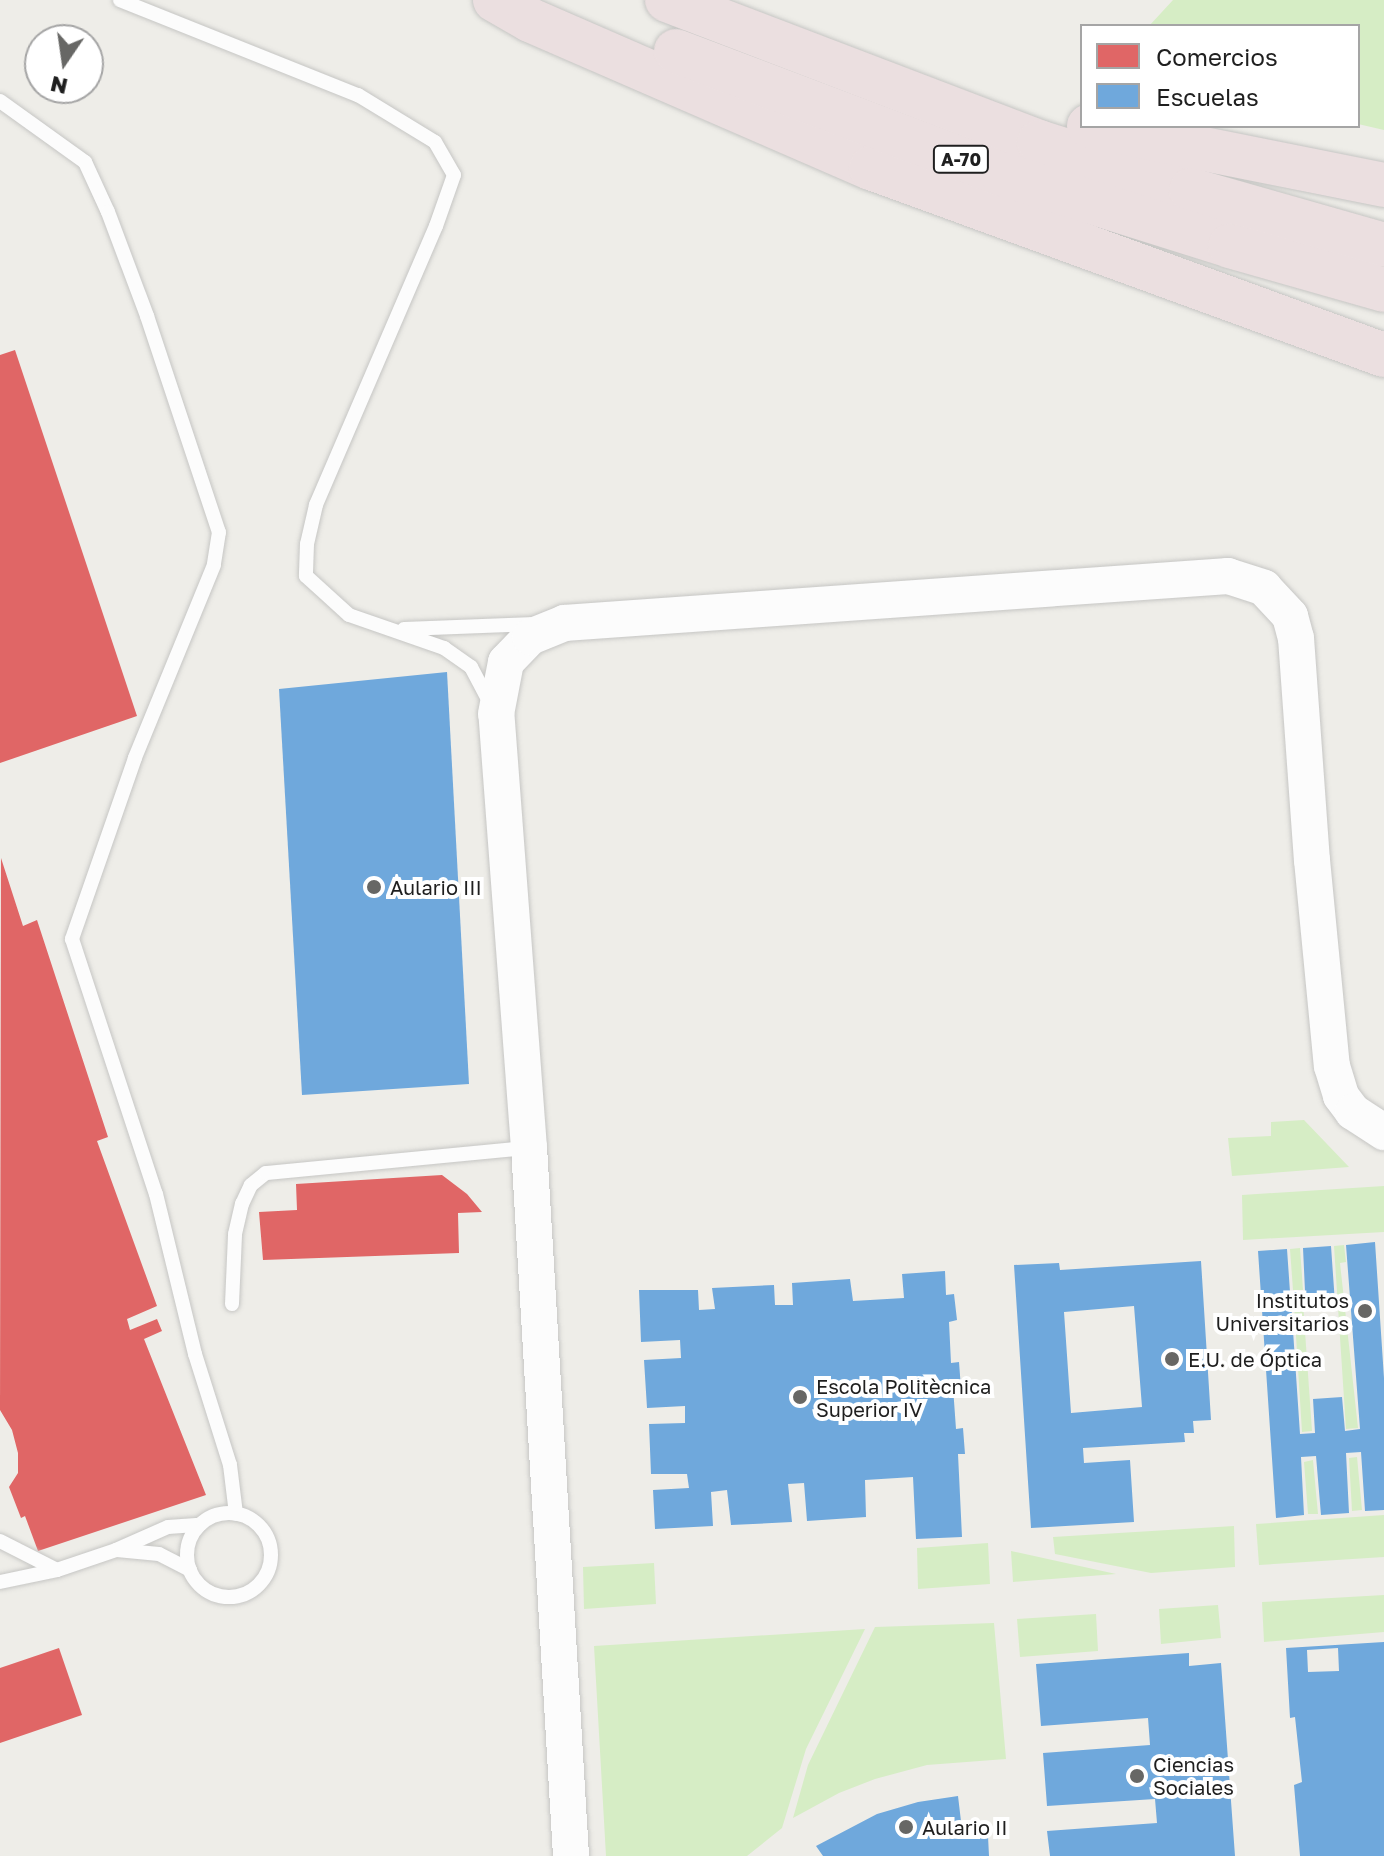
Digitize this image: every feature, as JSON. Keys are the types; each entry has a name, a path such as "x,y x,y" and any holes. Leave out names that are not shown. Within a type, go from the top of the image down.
{"highway":[{"path":"495,0 530,20 871,168 1384,355"},
{"name":"A-70","path":"547,0 771,89 1002,174 1230,246 1384,290"},
{"name":"A-70","path":"667,0 843,70 1039,142 1191,190 1384,245"},
{"path":"843,70 944,85 1080,123"},
{"path":"1099,128 1384,185"}],"street":[{"path":"571,1856 529,1148 496,714 506,662 530,637 564,623 1228,576 1264,588 1290,616 1296,638 1312,860 1332,1066 1341,1096 1353,1112 1384,1132"}],"lane":[{"path":"120,0 358,95 435,142 454,175 436,226 316,505 307,544 306,576 349,615 399,629 444,648 471,667 496,714"},
{"path":"0,101 85,162 108,212 142,303 219,532 214,565 135,758 72,939 156,1194 195,1354 230,1465 236,1514"},
{"path":"399,629 564,623"},
{"path":"232,1304 235,1234 242,1204 251,1185 266,1173 529,1148"},
{"path":"236,1514 257,1523 266,1534 271,1563 266,1576 253,1590 229,1597 214,1595 201,1587 190,1570 187,1547 200,1525 215,1515 236,1514"},
{"path":"0,1582 57,1570 116,1550 168,1527 200,1525"},
{"path":"0,1541 57,1570"},
{"path":"116,1550 159,1554 190,1570"}],"green space":[{"path":"1173,0 1384,0 1384,130 1360,124 1360,24 1151,24"},
{"path":"1304,1120 1349,1167 1232,1176 1228,1138 1271,1136 1271,1122"},
{"path":"1384,1186 1384,1232 1243,1240 1242,1195"},
{"path":"1344,1245 1346,1262 1340,1263 1358,1428 1346,1429 1334,1246"},
{"path":"1300,1248 1303,1290 1293,1290 1290,1249"},
{"path":"1303,1303 1312,1431 1302,1432 1294,1304"},
{"path":"1357,1457 1362,1510 1352,1511 1349,1458"},
{"path":"1313,1460 1318,1514 1308,1514 1304,1462"},
{"path":"1384,1515 1384,1557 1259,1565 1256,1524"},
{"path":"1234,1526 1235,1567 1151,1573 1055,1554 1053,1537"},
{"path":"988,1543 990,1584 918,1589 917,1548"},
{"path":"1011,1551 1116,1574 1013,1582"},
{"path":"654,1563 656,1604 584,1609 583,1567"},
{"path":"1384,1595 1384,1632 1264,1642 1262,1602"},
{"path":"1218,1605 1221,1638 1161,1644 1159,1609"},
{"path":"1096,1614 1098,1651 1020,1657 1017,1619"},
{"path":"994,1623 1006,1759 927,1765 875,1779 839,1793 793,1818 808,1765 875,1627"},
{"path":"865,1629 806,1749 782,1828 747,1856 606,1856 594,1646"}],"building: Comercios":[{"path":"15,350 137,716 0,763 0,355"},
{"path":"1,858 23,926 37,920 108,1137 97,1141 157,1306 127,1319 130,1330 157,1319 162,1331 144,1339 206,1495 38,1551 25,1516 21,1518 9,1487 18,1473 18,1453 12,1430 0,1410"},
{"path":"442,1175 467,1194 482,1212 458,1213 459,1253 263,1260 259,1212 297,1210 296,1184"},
{"path":"59,1648 82,1715 0,1743 0,1668"}],"building: Escuelas":[{"name":"Aulario III","path":"447,672 469,1084 302,1095 279,689"},
{"path":"1375,1242 1384,1378 1384,1510 1365,1511 1361,1452 1346,1453 1349,1513 1321,1515 1316,1456 1301,1457 1304,1515 1276,1518 1258,1251 1287,1249 1290,1292 1305,1291 1303,1248 1331,1246 1335,1303 1307,1306 1306,1300 1291,1301 1300,1434 1315,1433 1313,1399 1342,1397 1345,1431 1360,1429 1346,1245"},
{"name":"E.U. de Óptica","path":"1201,1261 1211,1420 1193,1421 1194,1433 1184,1433 1185,1442 1083,1448 1084,1463 1130,1460 1134,1522 1031,1528 1014,1265 1059,1263 1060,1270","holes":["1134,1306 1142,1407 1071,1413 1064,1312"]},
{"name":"Escola Politècnica Superior IV","path":"945,1271 946,1295 954,1294 957,1320 949,1322 951,1363 959,1362 961,1388 953,1387 956,1429 963,1428 965,1454 958,1454 962,1537 916,1539 913,1477 865,1480 866,1517 807,1521 804,1483 788,1484 792,1522 731,1525 727,1490 711,1492 713,1526 655,1529 653,1490 689,1488 687,1474 651,1474 649,1424 685,1423 685,1406 647,1408 644,1360 681,1358 680,1340 641,1342 639,1290 698,1290 699,1310 715,1309 712,1288 774,1285 775,1305 793,1305 792,1283 850,1279 853,1301 904,1298 902,1274"},
{"path":"1384,1642 1384,1856 1300,1856 1294,1785 1302,1782 1295,1717 1290,1718 1286,1648","holes":["1338,1648 1339,1671 1308,1672 1307,1650"]},
{"name":"Ciencias Sociales","path":"1189,1653 1189,1666 1221,1663 1235,1856 1050,1856 1047,1831 1157,1823 1155,1799 1047,1806 1043,1753 1150,1745 1148,1718 1041,1726 1036,1664"},
{"name":"Aulario II","path":"958,1796 963,1838 968,1836 972,1826 981,1826 988,1836 989,1856 823,1856 816,1846 877,1814 918,1802"}],"place":[{"name":"Aulario III","path":"374,887"},
{"name":"Institutos Universitarios","path":"1365,1311"},
{"name":"E.U. de Óptica","path":"1172,1359"},
{"name":"Escola Politècnica Superior IV","path":"800,1397"},
{"name":"Ciencias Sociales","path":"1137,1776"},
{"name":"Aulario II","path":"906,1827"}]}
